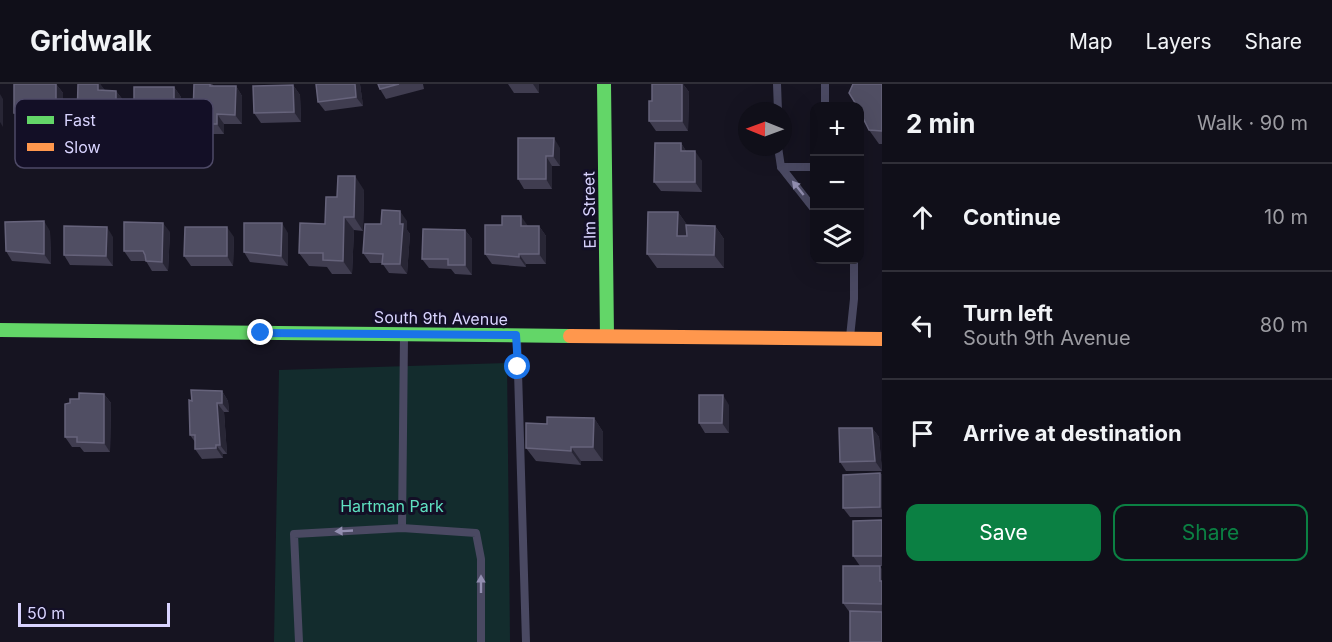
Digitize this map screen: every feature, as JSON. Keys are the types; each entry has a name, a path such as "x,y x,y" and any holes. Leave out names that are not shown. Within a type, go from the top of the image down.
{"street":[{"name":"Elm Street","path":"604,84 607,336"},
{"name":"South 9th Avenue","path":"0,330 882,339"}],"lane":[{"path":"777,84 778,102"},
{"path":"825,84 825,102"},
{"path":"779,156 781,167 810,204"},
{"path":"781,167 810,167"},
{"path":"850,339 854,300 854,264"},
{"path":"402,528 404,334"},
{"path":"516,335 526,642"},
{"path":"299,642 294,534 402,528 476,533 481,560 481,642"}],"green space":[{"name":"Hartman Park","path":"507,363 510,642 274,642 279,370"}],"building":[{"path":"14,84 56,84 56,99 15,99 14,113"},
{"path":"78,84 98,84 98,90 116,91 116,99 78,99"},
{"path":"194,84 236,86 235,115 217,114 217,124 213,124 213,99 194,99"},
{"path":"316,84 355,84 356,97 318,102"},
{"path":"378,84 399,84 380,89"},
{"path":"652,84 682,84 682,121 649,121"},
{"path":"853,84 882,84 882,131 869,130 864,120 864,102 855,102 849,93"},
{"path":"293,85 294,112 254,113 253,86"},
{"path":"134,87 174,87 174,99 134,99"},
{"path":"518,138 554,138 553,156 546,156 546,179 518,179"},
{"path":"655,143 681,143 681,151 695,151 695,182 654,182"},
{"path":"338,176 355,176 354,217 344,217 343,261 323,260 323,253 299,253 300,223 325,224 326,197 337,197"},
{"path":"382,210 400,211 400,224 403,224 400,264 382,264 383,254 363,253 365,224 381,224"},
{"path":"648,212 678,212 677,236 687,236 686,225 715,226 714,255 647,254"},
{"path":"502,216 521,216 521,226 539,226 539,254 519,254 519,257 485,254 485,225 502,225"},
{"path":"44,221 44,254 6,251 5,222"},
{"path":"124,222 163,223 162,262 146,261 143,251 124,251"},
{"path":"244,223 282,223 281,256 244,252"},
{"path":"64,226 107,227 106,256 64,255"},
{"path":"185,227 227,227 227,256 184,256"},
{"path":"423,229 465,230 465,265 448,265 448,259 422,259"},
{"path":"191,390 222,391 222,403 217,403 220,445 216,445 216,448 195,449 195,435 190,435"},
{"path":"79,393 104,394 104,443 77,442 77,437 65,437 65,404 70,403 70,399 79,399"},
{"path":"699,395 723,395 722,423 699,423"},
{"path":"547,417 594,418 593,447 571,447 571,451 526,448 526,423 547,424"},
{"path":"839,428 872,428 875,461 840,462"},
{"path":"880,473 880,507 843,508 843,475"},
{"path":"882,520 882,556 853,556 853,521"},
{"path":"843,566 880,566 882,604 843,603"},
{"path":"850,611 882,612 882,642 850,642"}],"traffic: fast":[{"path":"604,84 607,336"},
{"path":"0,330 570,336"}],"traffic: slow":[{"path":"570,336 882,339"}],"route":[{"path":"261,333 516,335 518,367"}]}
